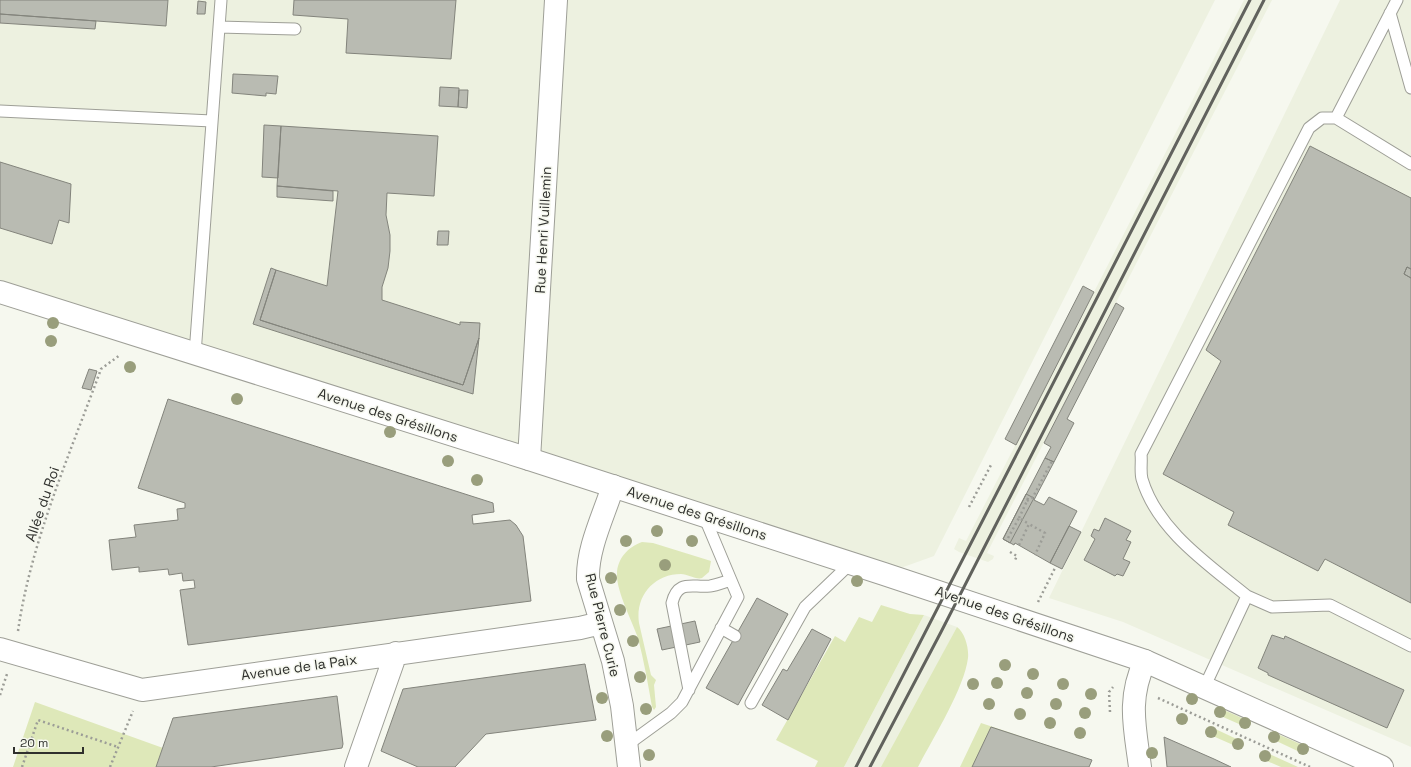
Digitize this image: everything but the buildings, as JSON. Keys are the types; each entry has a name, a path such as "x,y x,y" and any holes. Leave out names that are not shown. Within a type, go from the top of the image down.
{"street":[{"name":"Rue Henri Vuillemin","path":"529,459 556,0"},
{"name":"Avenue des Grésillons","path":"0,292 613,486 851,563 1145,661 1382,767"},
{"name":"Rue Pierre Curie","path":"613,486 592,551 588,569 591,591 613,662 627,745 629,767"},
{"name":"Avenue de la Paix","path":"7,652 142,690 580,628 601,623"},
{"path":"356,767 396,653"},
{"path":"1140,767 1133,707 1134,691 1145,661"}],"lane":[{"path":"195,354 222,0"},
{"path":"1336,118 1397,0"},
{"path":"1390,13 1411,88"},
{"path":"219,27 294,29"},
{"path":"0,112 212,122"},
{"path":"1411,164 1336,118 1322,118 1309,128 1141,454 1142,478 1156,510 1191,550 1247,596 1272,607 1330,605 1411,646"},
{"path":"627,745 678,707 738,597 704,516"},
{"path":"751,703 770,657 805,607 851,563"},
{"path":"688,690 672,603 674,597 681,588 688,585 711,586 731,580"},
{"path":"1204,688 1247,596"},
{"path":"721,628 735,636"}],"path":[{"name":"Allée du Roi","path":"0,694 7,652 49,510 101,369 125,351 131,334"},
{"path":"1028,501 1033,497 1052,461"},
{"path":"969,507 991,465"},
{"path":"1008,538 1028,501 1029,495"},
{"path":"1019,518 1045,533 1035,555"},
{"path":"1019,545 1029,524"},
{"path":"1010,552 1017,556 1015,560"},
{"path":"1028,622 1056,566"},
{"path":"110,767 142,690"},
{"path":"1154,696 1310,767"},
{"path":"22,767 38,720 118,747"}],"shaded area":[{"path":"0,0 1215,0 934,556 884,574 0,292"},
{"path":"1244,0 1272,0 987,553 994,556 993,559 988,562 959,552 954,549 959,538 966,541"},
{"path":"1340,0 1411,0 1411,747 1123,622 1049,598"},
{"path":"924,615 957,627 883,767 844,767"}],"green space":[{"path":"642,542 653,543 711,561 709,572 702,578 681,574 671,575 655,582 648,588 643,596 640,604 639,623 651,675 656,680 654,685 656,707 654,710 652,707 638,638 617,581 619,563 624,554 632,547"},
{"path":"881,605 910,614 924,615 844,767 815,767 818,761 776,740 835,636 845,642 859,617 872,622"},
{"path":"957,627 966,641 968,650 965,670 961,684 918,767 881,767"},
{"path":"35,702 163,748 156,767 13,767"},
{"path":"1217,707 1251,722 1248,728 1214,713"},
{"path":"981,723 1092,760 1089,767 960,767"},
{"path":"1209,726 1243,742 1240,748 1206,733"},
{"path":"1273,732 1307,747 1304,754 1270,738"},
{"path":"1263,751 1298,767 1281,767 1260,758"}],"railway":[{"path":"856,767 1250,0"},
{"path":"870,767 941,632 1264,0"}]}
